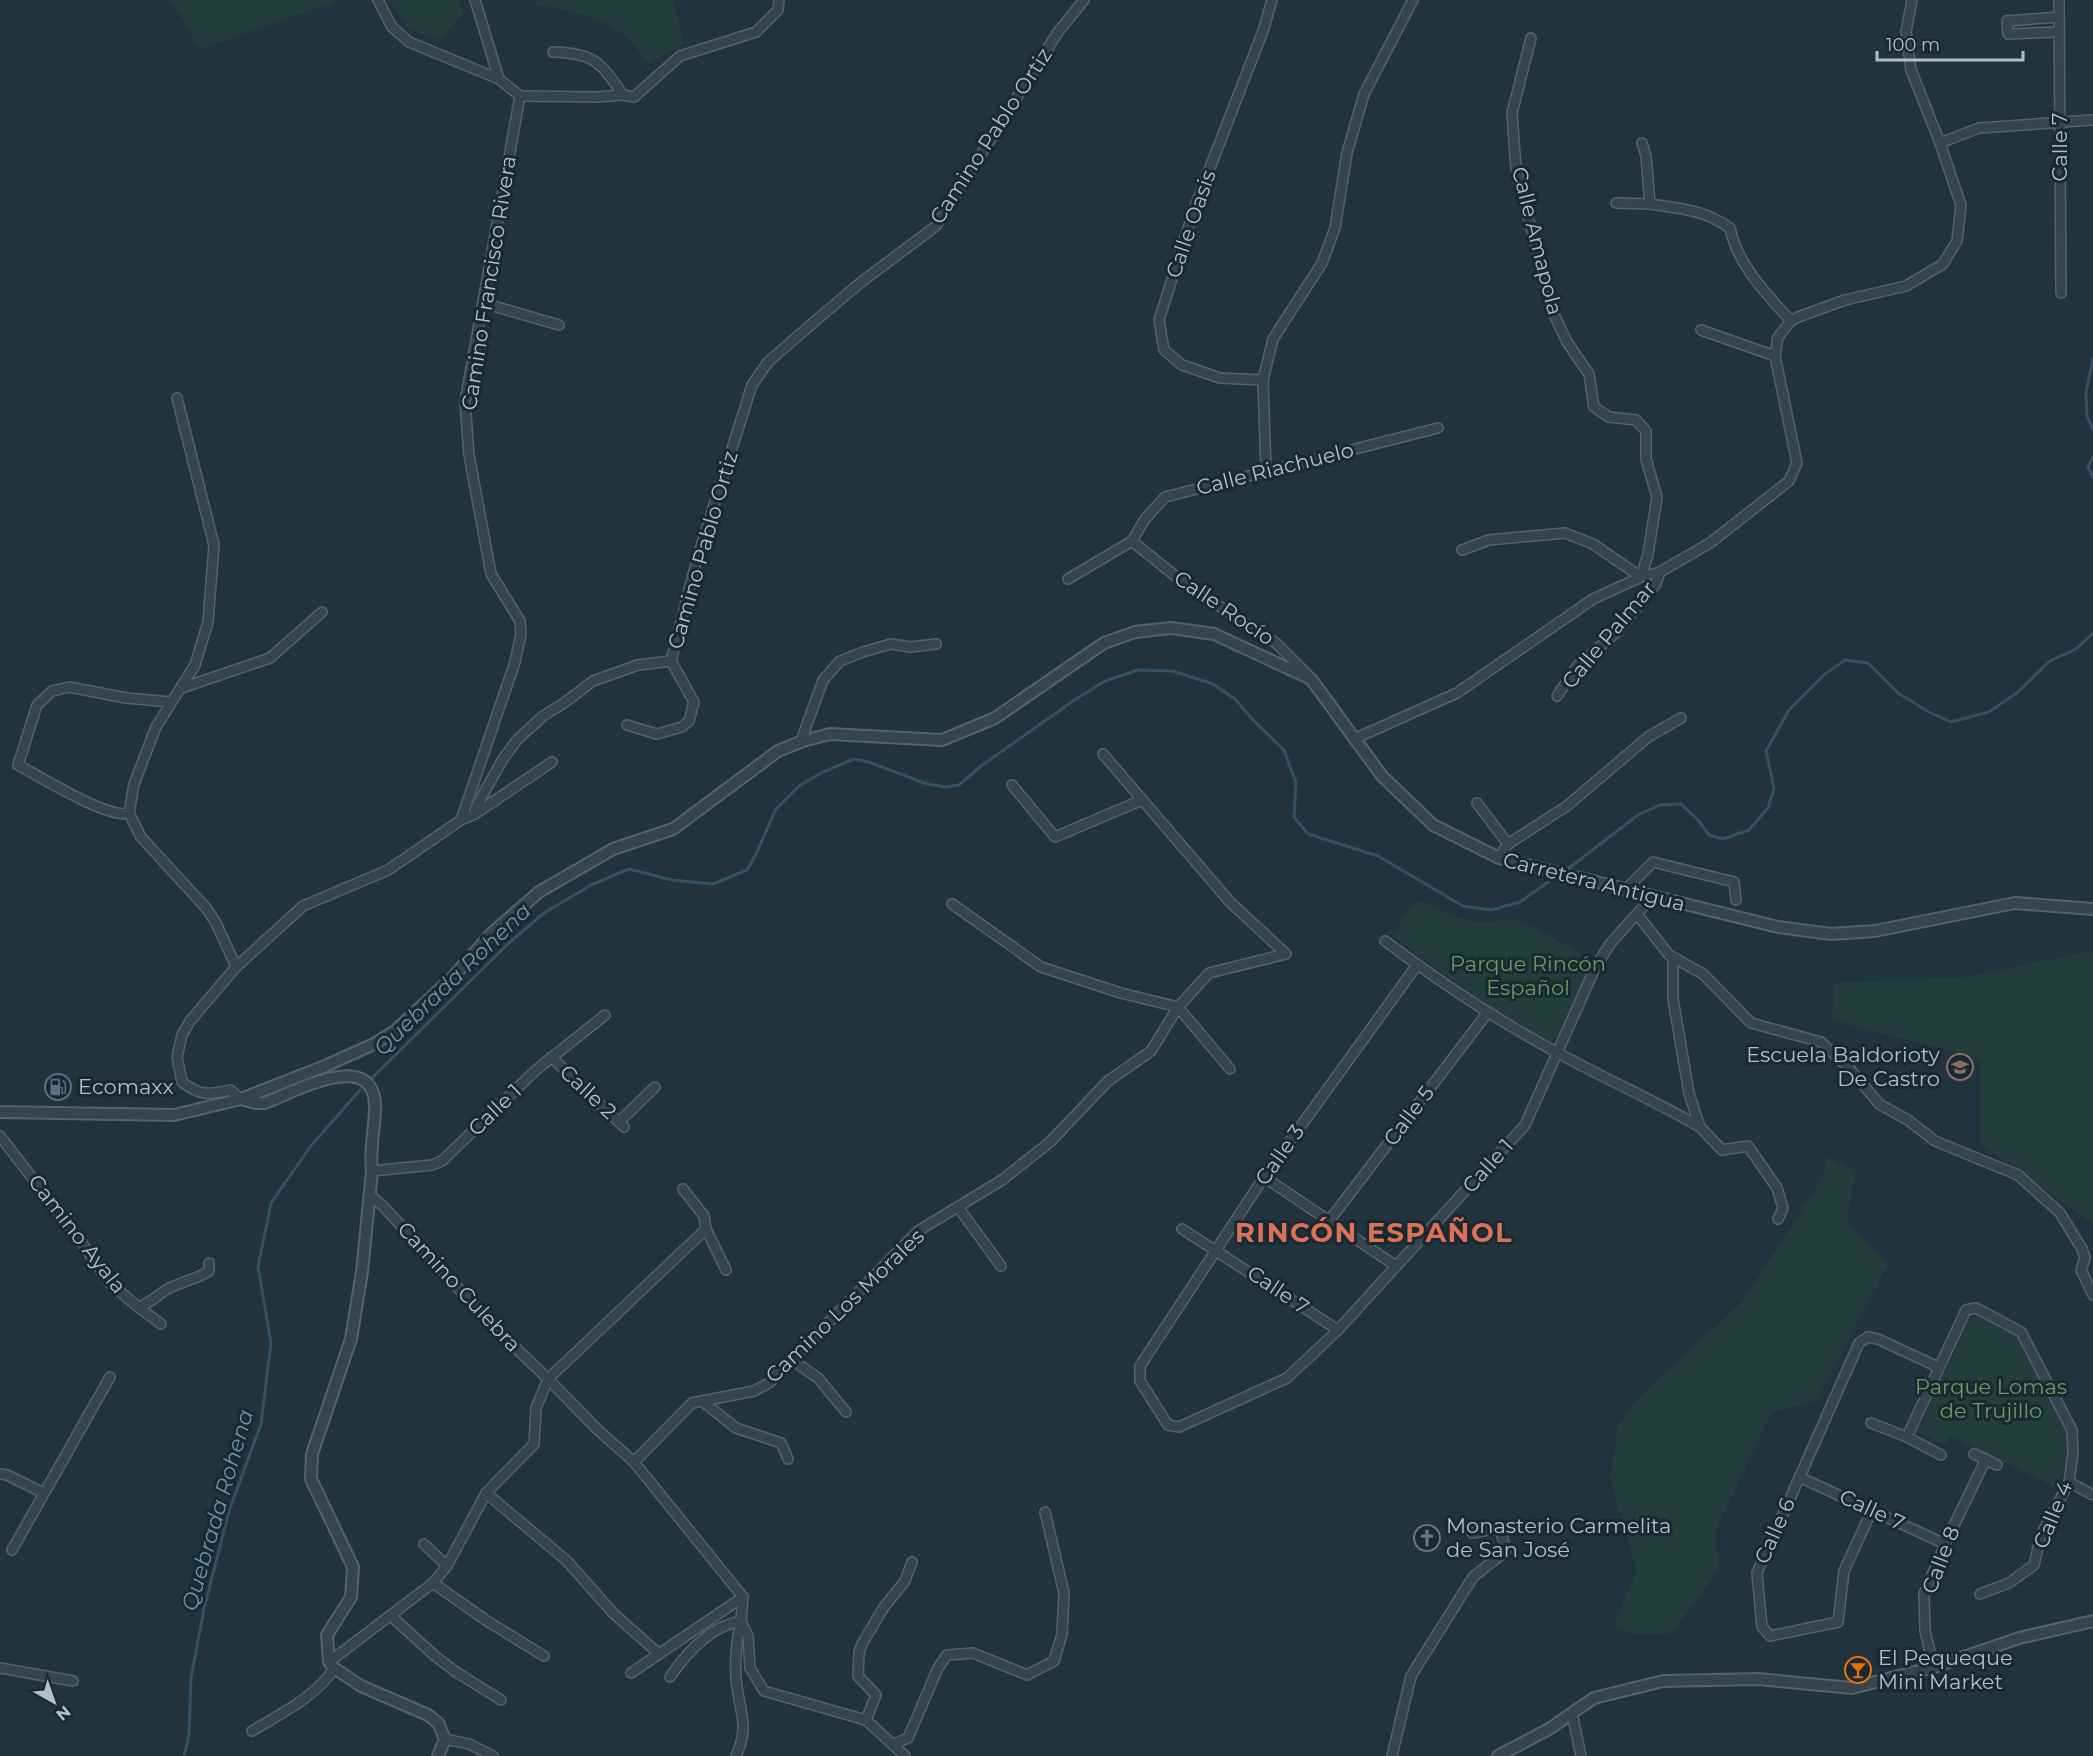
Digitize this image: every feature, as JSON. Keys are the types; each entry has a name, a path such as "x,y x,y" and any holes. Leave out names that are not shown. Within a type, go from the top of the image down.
{"street":[{"path":"378,0 392,27 409,42 499,79 520,96 597,97 623,95 634,97 680,56 756,32 778,10 779,0"},
{"path":"475,0 499,79"},
{"name":"Camino Pablo Ortiz","path":"475,814 476,807 503,759 517,740 543,716 593,681 638,665 671,661 697,559 752,385 768,362 814,322 860,283 936,226 1058,32 1084,0"},
{"name":"Calle Oasis","path":"1263,380 1220,378 1182,365 1164,350 1160,320 1194,209 1263,31 1272,0"},
{"path":"1266,472 1263,380 1273,339 1322,263 1335,228 1347,153 1364,94 1413,0"},
{"path":"1354,738 1457,693 1593,599 1641,577 1660,572 1710,543 1789,481 1797,463 1775,356 1778,337 1791,321 1845,300 1906,286 1943,264 1957,241 1961,205 1940,143 1911,70 1906,32 1911,0"},
{"name":"Calle 7","path":"2059,0 2061,293"},
{"path":"2059,17 2007,21 2008,34 2059,32"},
{"name":"Calle Amapola","path":"1531,38 1512,113 1516,169 1551,308 1567,342 1589,374 1594,408 1609,417 1636,420 1646,431 1646,459 1658,497 1648,554 1641,577"},
{"path":"553,52 583,54 605,68 623,95"},
{"name":"Camino Francisco Rivera","path":"461,820 515,662 521,634 520,621 490,574 469,455 465,402 520,96"},
{"path":"1940,143 1979,128 2093,120"},
{"path":"1642,144 1646,156 1650,204"},
{"path":"1616,203 1650,204 1704,213 1714,217 1730,228 1732,238 1756,283 1791,321"},
{"path":"483,303 559,325"},
{"path":"1701,330 1775,356"},
{"path":"177,398 214,545 208,622 195,665 156,728 134,784 129,813 141,837 207,909 236,967"},
{"name":"Calle Riachuelo","path":"1132,542 1145,519 1165,497 1438,428"},
{"path":"1462,550 1497,538 1565,533 1593,544 1641,577"},
{"path":"1068,579 1132,542"},
{"name":"Calle Rocío","path":"1132,542 1185,584 1276,643 1311,679"},
{"name":"Calle Palmar","path":"1557,696 1578,665 1617,632 1656,584 1660,572"},
{"path":"182,688 270,658 322,612"},
{"name":"Carretera Antigua","path":"241,1099 325,1066 374,1044 395,1031 451,979 492,933 538,892 613,849 673,829 778,751 801,741 830,734 942,740 995,718 1104,643 1135,632 1171,628 1214,634 1311,679 1382,776 1433,825 1499,858 1624,891 1778,927 1831,934 1875,931 2015,903 2093,909"},
{"path":"801,741 823,680 840,661 891,644 911,647 936,644"},
{"path":"627,725 657,734 682,727 689,721 694,702 671,661"},
{"path":"129,813 121,815 102,809 18,765 37,705 52,691 69,687 126,698 171,702"},
{"path":"1499,858 1508,844 1567,806 1648,737 1681,718"},
{"path":"1012,785 1055,837 1142,800 1103,754"},
{"path":"252,1731 294,1706 329,1676 332,1665 327,1635 351,1597 353,1567 311,1479 312,1454 351,1339 362,1272 370,1195 372,1171 370,1157 375,1105 372,1091 362,1079 344,1075 324,1078 265,1103 241,1099 230,1090 195,1093 182,1082 177,1057 182,1035 190,1021 236,967 303,906 388,870 552,762"},
{"name":"Camino Los Morales","path":"634,1462 692,1403 754,1391 769,1383 918,1231 1002,1180 1050,1142 1108,1081 1151,1051 1178,1007 1209,973 1286,954 1230,902 1142,800"},
{"path":"1477,803 1508,844"},
{"path":"1624,891 1653,862 1734,882 1736,900"},
{"name":"Calle 1","path":"1198,1419 1287,1378 1338,1330 1525,1125 1595,968 1610,944 1652,897"},
{"path":"951,904 1041,967 1121,993 1178,1007 1230,1069"},
{"path":"1637,914 1673,959 1703,974 1751,1023 1821,1042 1850,1069 1880,1104 1908,1120 1935,1141 2018,1175 2060,1213 2082,1249 2085,1258 2081,1270 2093,1295"},
{"path":"1385,941 1416,965 1488,1012 1558,1053 1700,1127 1722,1150 1748,1146 1777,1188 1783,1208 1778,1219"},
{"path":"1673,959 1673,999 1689,1093 1700,1127"},
{"name":"Calle 3","path":"1198,1419 1179,1427 1168,1425 1140,1381 1140,1366 1264,1177 1416,965"},
{"name":"Calle 5","path":"1329,1221 1488,1012"},
{"name":"Calle 1","path":"372,1171 432,1165 442,1161 551,1057 605,1016"},
{"name":"Calle 2","path":"551,1057 622,1124 655,1087"},
{"path":"0,1112 174,1115 241,1099"},
{"name":"Camino Ayala","path":"0,1136 80,1239 110,1283 161,1324"},
{"path":"1264,1177 1396,1266"},
{"path":"682,1189 704,1216 706,1229 726,1270"},
{"name":"Camino Culebra","path":"370,1195 383,1206 488,1321 598,1430 634,1462 743,1597"},
{"path":"958,1207 1001,1266"},
{"path":"332,1665 433,1583 447,1566 486,1493 534,1444 536,1408 548,1378 706,1229"},
{"name":"Calle 7","path":"1182,1229 1218,1250 1338,1330"},
{"path":"138,1307 152,1302 166,1290 197,1279 209,1271 209,1263"},
{"name":"Calle 4","path":"1906,1437 1966,1310 1976,1308 2021,1332 2072,1430 2073,1453 2069,1482 2041,1535 2034,1565 2009,1583 1980,1594"},
{"name":"Calle 6","path":"1872,1510 1844,1570 1838,1622 1770,1636 1762,1627 1756,1573 1859,1342 1868,1337 1878,1339 1938,1367"},
{"path":"792,1360 818,1378 846,1412"},
{"path":"12,1550 110,1377"},
{"path":"702,1401 736,1428 781,1443 788,1459"},
{"path":"1871,1423 1906,1437 1941,1455"},
{"path":"1974,1454 1997,1465"},
{"name":"Calle 8","path":"1934,1667 1925,1631 1924,1594 1986,1459"},
{"path":"0,1474 7,1475 44,1494"},
{"name":"Calle 7","path":"1799,1477 1945,1544"},
{"path":"2069,1482 2093,1495"},
{"path":"486,1493 567,1561 613,1613 660,1654"},
{"path":"894,1744 908,1738 938,1668 947,1655 973,1653 1027,1675 1054,1661 1062,1634 1064,1593 1045,1512"},
{"path":"1392,1756 1411,1676 1473,1577 1506,1551 1500,1528 1472,1533"},
{"path":"424,1544 447,1566"},
{"path":"866,1720 876,1695 858,1676 859,1653 884,1607 904,1581 912,1562"},
{"path":"433,1583 487,1622 544,1656"},
{"path":"736,1756 742,1743 744,1724 736,1685 738,1635 743,1597"},
{"path":"632,1673 743,1597"},
{"path":"391,1616 435,1656 501,1700"},
{"path":"741,1621 748,1636 750,1668 764,1691 866,1720 905,1756"},
{"path":"670,1677 682,1660 707,1636 728,1623 741,1621"},
{"path":"1498,1756 1549,1729 1594,1698 1664,1682 1758,1678 1852,1688 1934,1667 2019,1638 2093,1621"},
{"path":"332,1665 361,1686 428,1715 438,1723 445,1739 438,1756"},
{"path":"0,1668 74,1681"},
{"path":"1572,1713 1581,1756"},
{"path":"445,1739 469,1744 493,1756"}],"green space":[{"path":"171,0 335,0 335,2 200,49"},
{"path":"388,0 459,0 463,13 441,39 410,30"},
{"path":"534,0 674,0 684,43 649,64 631,42 615,28 594,18 536,5"},
{"name":"Parque Rincón Español","path":"1419,901 1468,921 1513,920 1520,922 1541,931 1592,961 1560,1037 1550,1042 1493,1009 1392,936 1412,905"},
{"path":"2093,952 2093,1224 1980,1144 1980,1059 1832,1020 1834,983 1966,977"},
{"path":"1827,1157 1855,1171 1847,1223 1888,1264 1817,1400 1772,1412 1715,1531 1719,1570 1672,1633 1632,1634 1613,1625 1637,1571 1610,1480 1618,1426 1639,1397 1743,1301 1821,1180"},
{"name":"Parque Lomas de Trujillo","path":"1979,1316 2015,1334 2066,1427 2069,1456 2055,1487 1950,1436 1945,1446 1918,1431 1970,1318"}],"waterway":[{"name":"Quebrada Rohena","path":"2093,359 2086,392 2087,416 2093,430"},
{"name":"Quebrada Rohena","path":"2093,457 2088,467 2093,477"},
{"name":"Quebrada Rohena","path":"1569,868 1638,815 1660,805 1681,804 1698,820 1709,835 1723,839 1749,830 1768,808 1774,788 1766,751 1789,710 1825,674 1845,660 1868,663 1898,693 1951,722 1989,712 2018,692 2050,661 2076,649 2093,633"},
{"name":"Quebrada Rohena","path":"372,1078 509,943 544,913 591,885 629,869 672,880 713,884 747,870 776,809 799,786 821,773 854,759 869,762 927,784 946,787 959,785 981,766 1073,701 1105,681 1138,670 1173,671 1213,684 1235,699 1284,750 1296,783 1294,817 1308,834 1378,856 1463,906 1491,910 1520,902 1551,880"},
{"name":"Quebrada Rohena","path":"184,1756 189,1735 191,1678 204,1609 229,1511 261,1424 271,1343 258,1267 271,1203 310,1147 360,1090"}],"place":[{"name":"Escuela Baldorioty De Castro","path":"1960,1067"},
{"name":"Ecomaxx","path":"58,1087"},
{"name":"Monasterio Carmelita de San José","path":"1427,1538"},
{"name":"El Pequeque Mini Market","path":"1858,1670"}],"district":[{"name":"RINCÓN ESPAÑOL","path":"1374,1233"}]}
